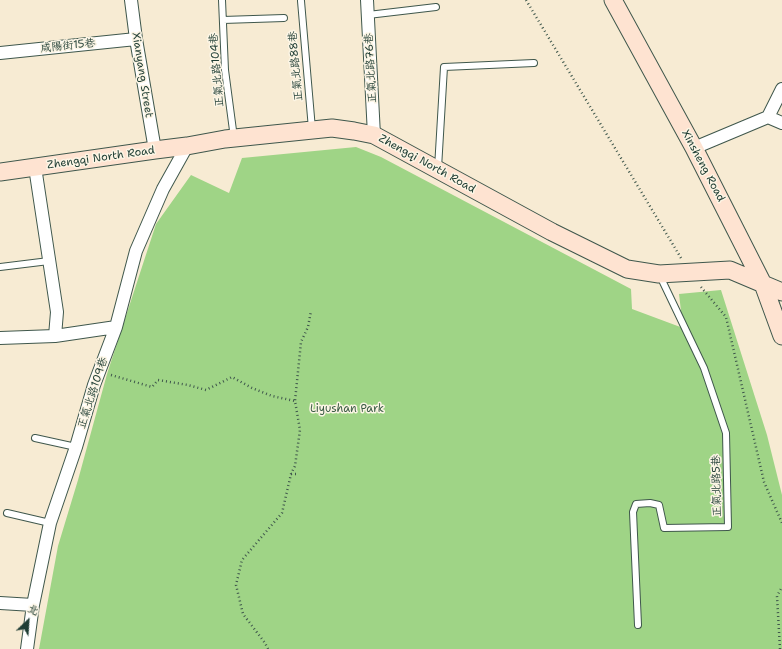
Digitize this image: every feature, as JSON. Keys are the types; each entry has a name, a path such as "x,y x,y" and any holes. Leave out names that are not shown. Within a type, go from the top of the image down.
{"street":[{"name":"Xianyang Street","path":"131,0 136,39 155,150"},
{"name":"正氣北路76巷","path":"367,0 374,135"},
{"name":"Xinsheng Road","path":"613,0 694,148 763,284 782,336"},
{"name":"咸陽街15巷","path":"0,53 136,39"},
{"path":"694,148 768,117 782,89"},
{"path":"768,117 782,123"},
{"name":"Zhengqi North Road","path":"0,172 234,138 332,128 354,131 374,135 552,232 627,269 659,274 730,270 782,292"},
{"name":"正氣北路109巷","path":"27,649 33,605 50,523 76,447 94,385 116,327 136,251 164,189 187,146"},
{"path":"35,167 57,312 56,336"},
{"path":"0,338 56,336 116,327"},
{"path":"0,603 33,605"}],"lane":[{"name":"正氣北路104巷","path":"222,0 225,70 234,138"},
{"name":"正氣北路88巷","path":"301,1 312,130"},
{"path":"368,15 436,7"},
{"path":"223,20 284,18"},
{"path":"438,171 444,67 534,63"},
{"path":"0,267 49,261"},
{"name":"正氣北路5巷","path":"638,625 633,512 636,504 650,503 659,505 664,528 728,527 726,434 704,368 659,274"},
{"path":"35,438 76,447"},
{"path":"7,513 50,523"}],"path":[{"path":"526,0 648,202"},
{"path":"268,649 243,614 236,585 242,560 282,513 291,474 296,466 300,430 295,401 301,342 308,327 311,311"},
{"path":"726,317 764,482 782,523"},
{"path":"99,371 152,387 158,380 188,385 206,390 232,377 252,388 272,396 295,401"},
{"path":"291,474 296,474"},
{"path":"780,649 776,596 782,587"}],"green space":[{"name":"Liyushan Park","path":"356,147 381,157 631,289 632,309 683,328 679,294 721,290 767,435 782,495 782,649 39,649 58,546 107,374 156,224 191,175 229,193 242,158"}]}
